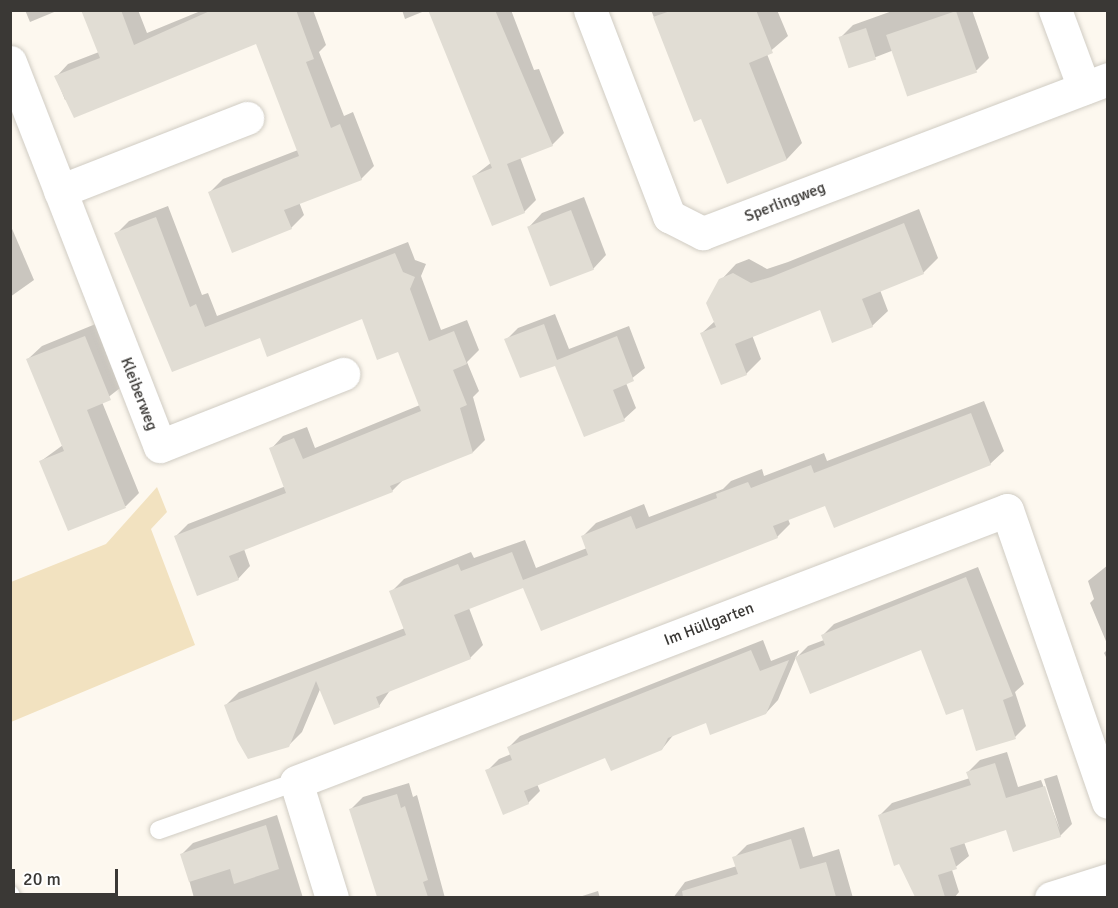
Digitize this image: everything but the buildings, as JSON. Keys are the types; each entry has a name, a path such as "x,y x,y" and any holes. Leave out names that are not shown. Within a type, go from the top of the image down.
{"street":[{"name":"Sperlingweg","path":"590,10 669,216 703,233 1096,83"},
{"path":"1055,10 1096,83"},
{"name":"Kleiberweg","path":"10,62 160,446 343,374"},
{"path":"60,191 247,118"},
{"name":"Im Hüllgarten","path":"296,782 1006,510 1098,736 1107,802"},
{"path":"296,782 332,897"},
{"path":"1051,897 1107,880"}],"lane":[{"path":"159,830 296,782"}],"shaded area":[{"path":"157,487 167,512 151,529 195,645 11,722 11,582 106,544"}]}
